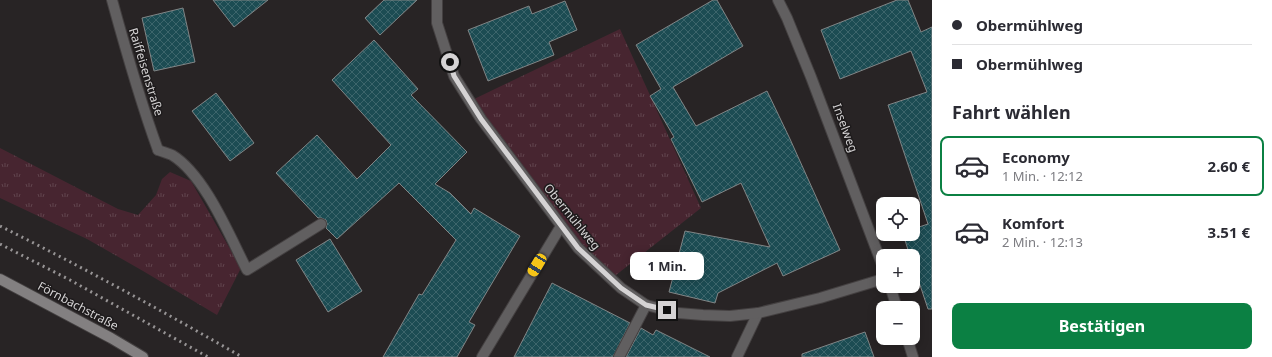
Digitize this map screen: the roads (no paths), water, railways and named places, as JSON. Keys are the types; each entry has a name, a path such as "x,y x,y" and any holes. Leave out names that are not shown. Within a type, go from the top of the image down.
{"street":[{"name":"Raiffeisenstraße","path":"112,0 140,99 158,150 172,155 184,164 199,182 213,204 247,270 321,224"},
{"name":"Obermühlweg","path":"438,0 437,23 454,76 481,119 578,248 621,288 646,305 678,313 730,316 758,313 820,298 876,281"},
{"name":"Inselweg","path":"778,0 812,77 876,249"},
{"path":"482,357 561,226"},
{"name":"Förnbachstraße","path":"0,279 111,338 143,357"},
{"path":"619,357 646,305"},
{"path":"737,357 758,313"},
{"path":"909,345 913,357"}],"railway":[{"path":"0,226 122,290 242,357"},
{"path":"0,244 70,280 208,357"}]}
